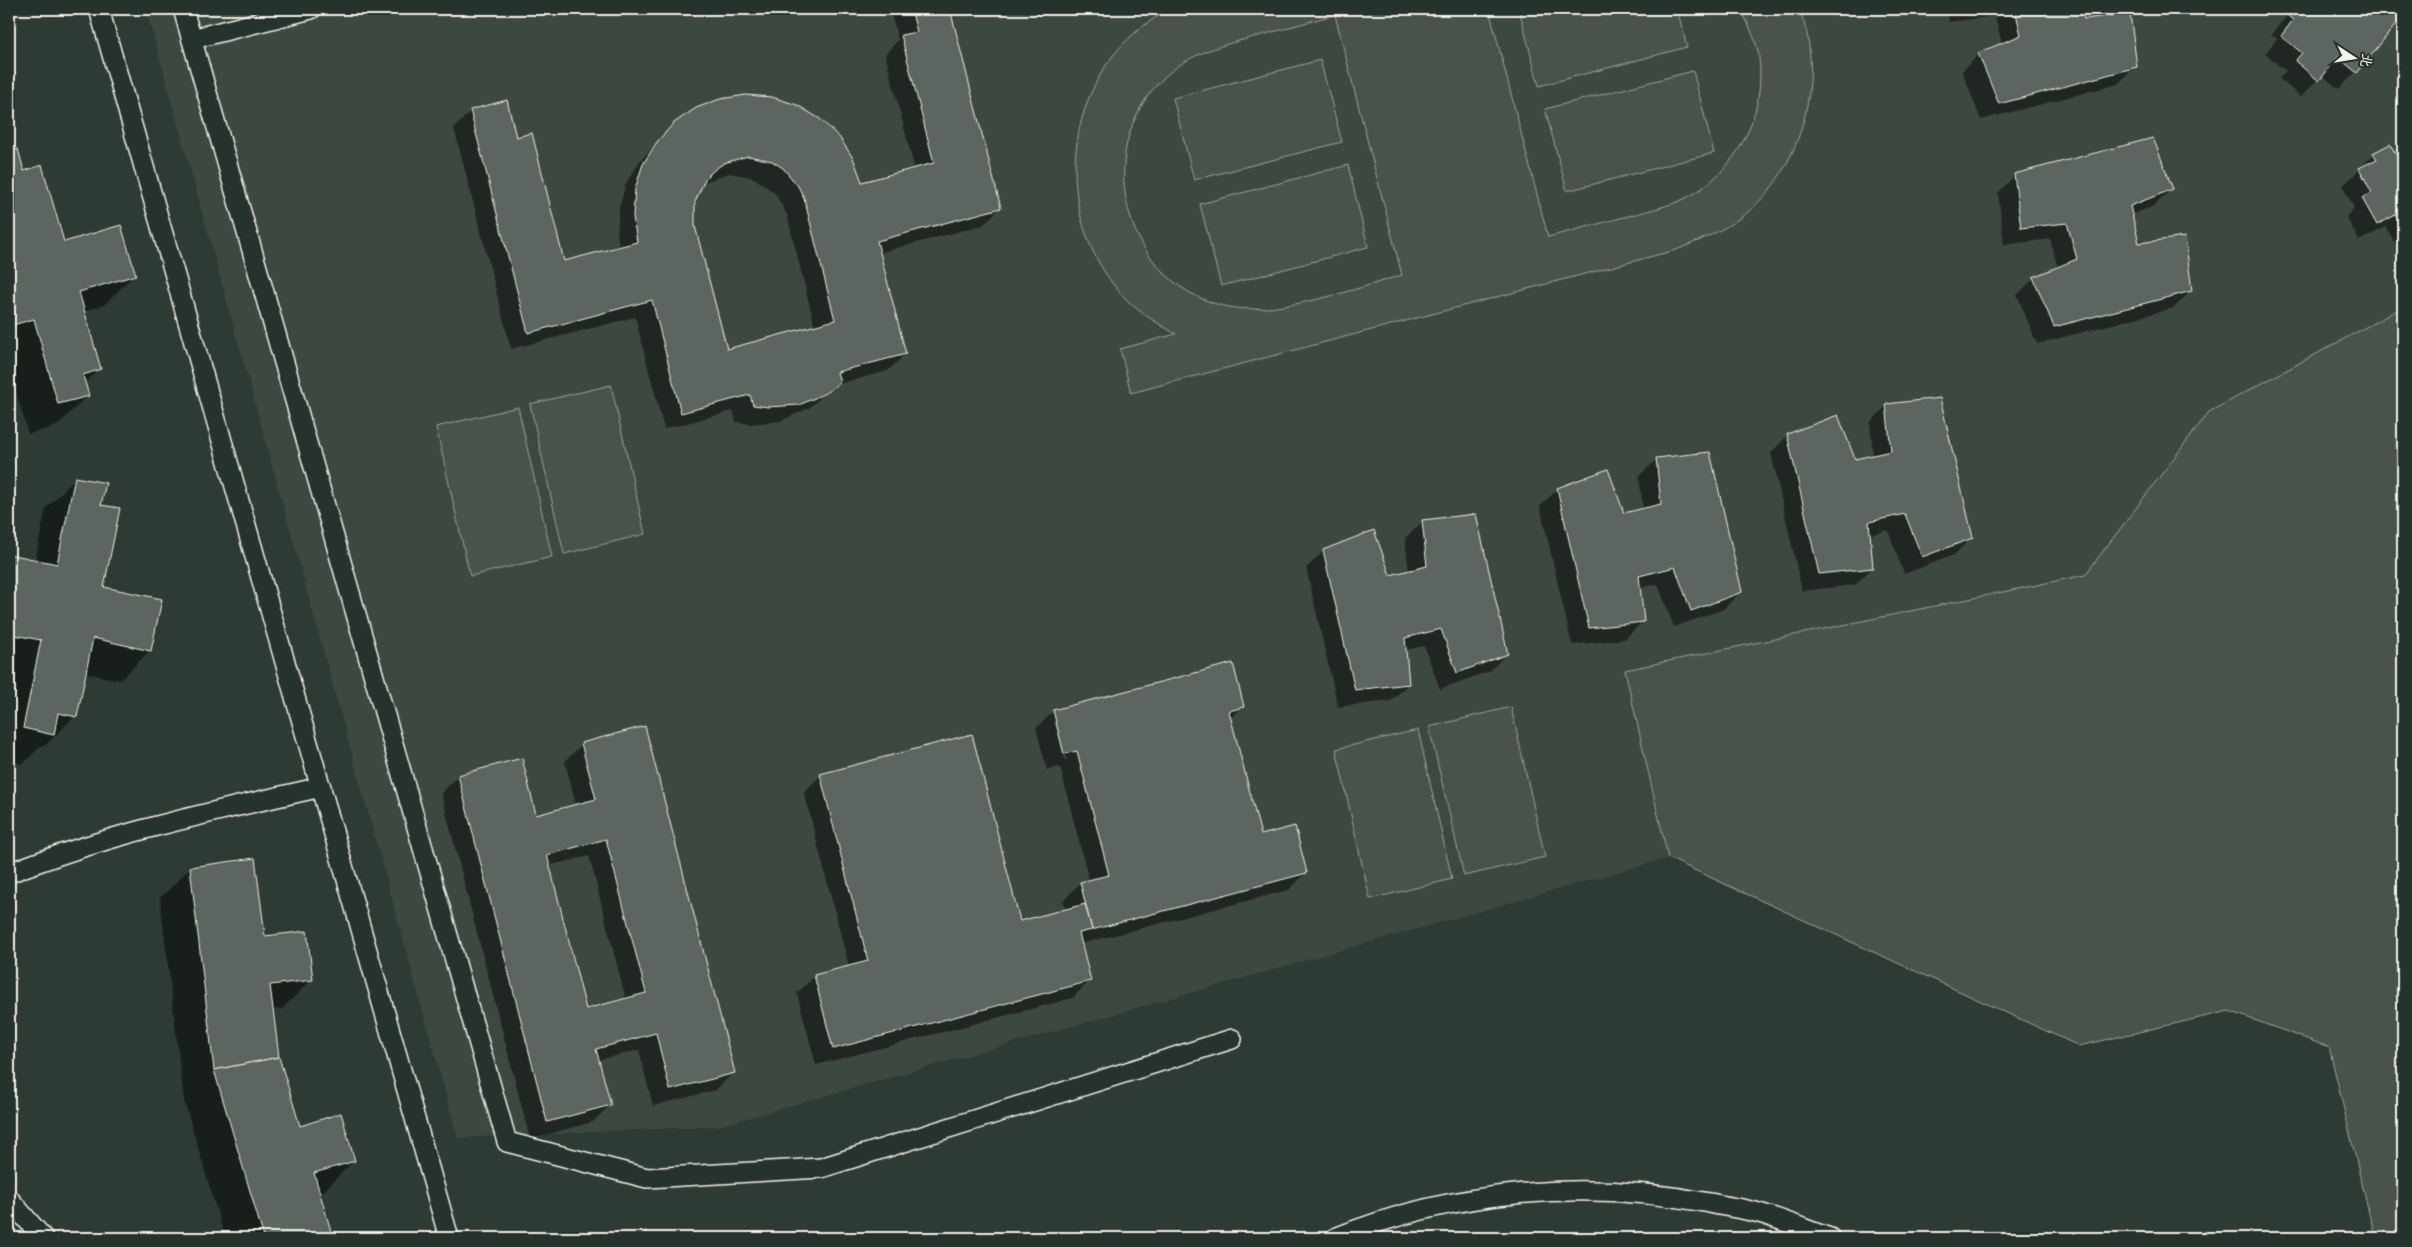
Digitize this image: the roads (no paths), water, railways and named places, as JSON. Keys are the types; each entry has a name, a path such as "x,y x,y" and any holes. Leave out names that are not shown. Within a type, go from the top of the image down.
{"lane":[{"path":"99,9 449,1238"},
{"path":"183,9 507,1142 647,1178 821,1168 1232,1039"},
{"path":"192,39 311,9"},
{"path":"9,874 40,861 179,819 321,787"},
{"path":"1335,1238 1376,1222 1470,1199 1566,1190 1672,1196 1758,1213 1830,1238"},
{"path":"9,1199 43,1238"}]}
